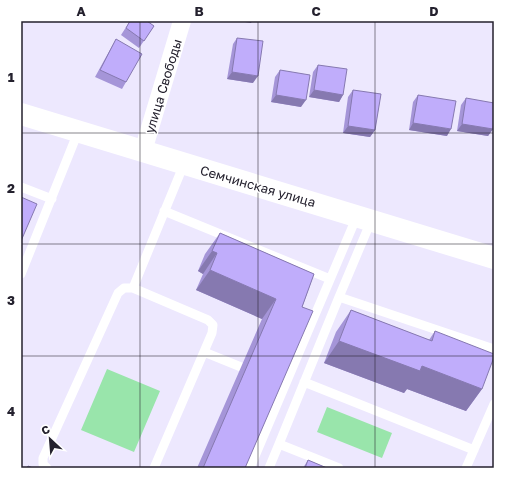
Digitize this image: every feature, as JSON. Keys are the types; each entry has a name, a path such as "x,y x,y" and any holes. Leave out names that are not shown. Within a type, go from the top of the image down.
{"street":[{"name":"улица Свободы","path":"143,151 182,21"},
{"name":"Семчинская улица","path":"21,114 364,217 494,258"}],"lane":[{"path":"21,274 78,132"},
{"path":"132,288 184,164"},
{"path":"21,187 52,199"},
{"path":"164,211 330,279"},
{"path":"250,468 280,385 330,279 364,217"},
{"path":"269,468 339,297 364,217"},
{"path":"47,468 43,464 43,458 118,293 124,288 132,288 208,320 212,325 212,332 204,352 154,468"},
{"path":"339,297 494,349"},
{"path":"204,352 240,368"},
{"path":"304,382 474,450"},
{"path":"466,468 494,404"},
{"path":"279,444 339,468"}],"green space":[{"path":"107,369 160,391 134,452 81,430"},
{"path":"327,407 392,433 382,458 317,432"}],"building":[{"path":"130,21 147,21 154,26 144,41 126,28"},
{"path":"237,38 263,41 258,76 232,72"},
{"path":"116,39 142,54 126,82 100,70"},
{"path":"318,65 347,69 343,95 314,90"},
{"path":"280,70 310,75 306,100 276,95"},
{"path":"353,90 381,94 375,130 348,126"},
{"path":"418,95 456,101 451,129 413,123"},
{"path":"466,98 494,103 493,129 462,124"},
{"path":"21,197 37,204 21,241"},
{"path":"220,233 314,274 302,307 313,311 245,468 203,468 276,299 210,270 217,253 212,251"},
{"path":"351,310 432,341 435,331 494,354 482,389 422,366 420,371 339,341"},
{"path":"308,460 327,468 305,468"}]}
